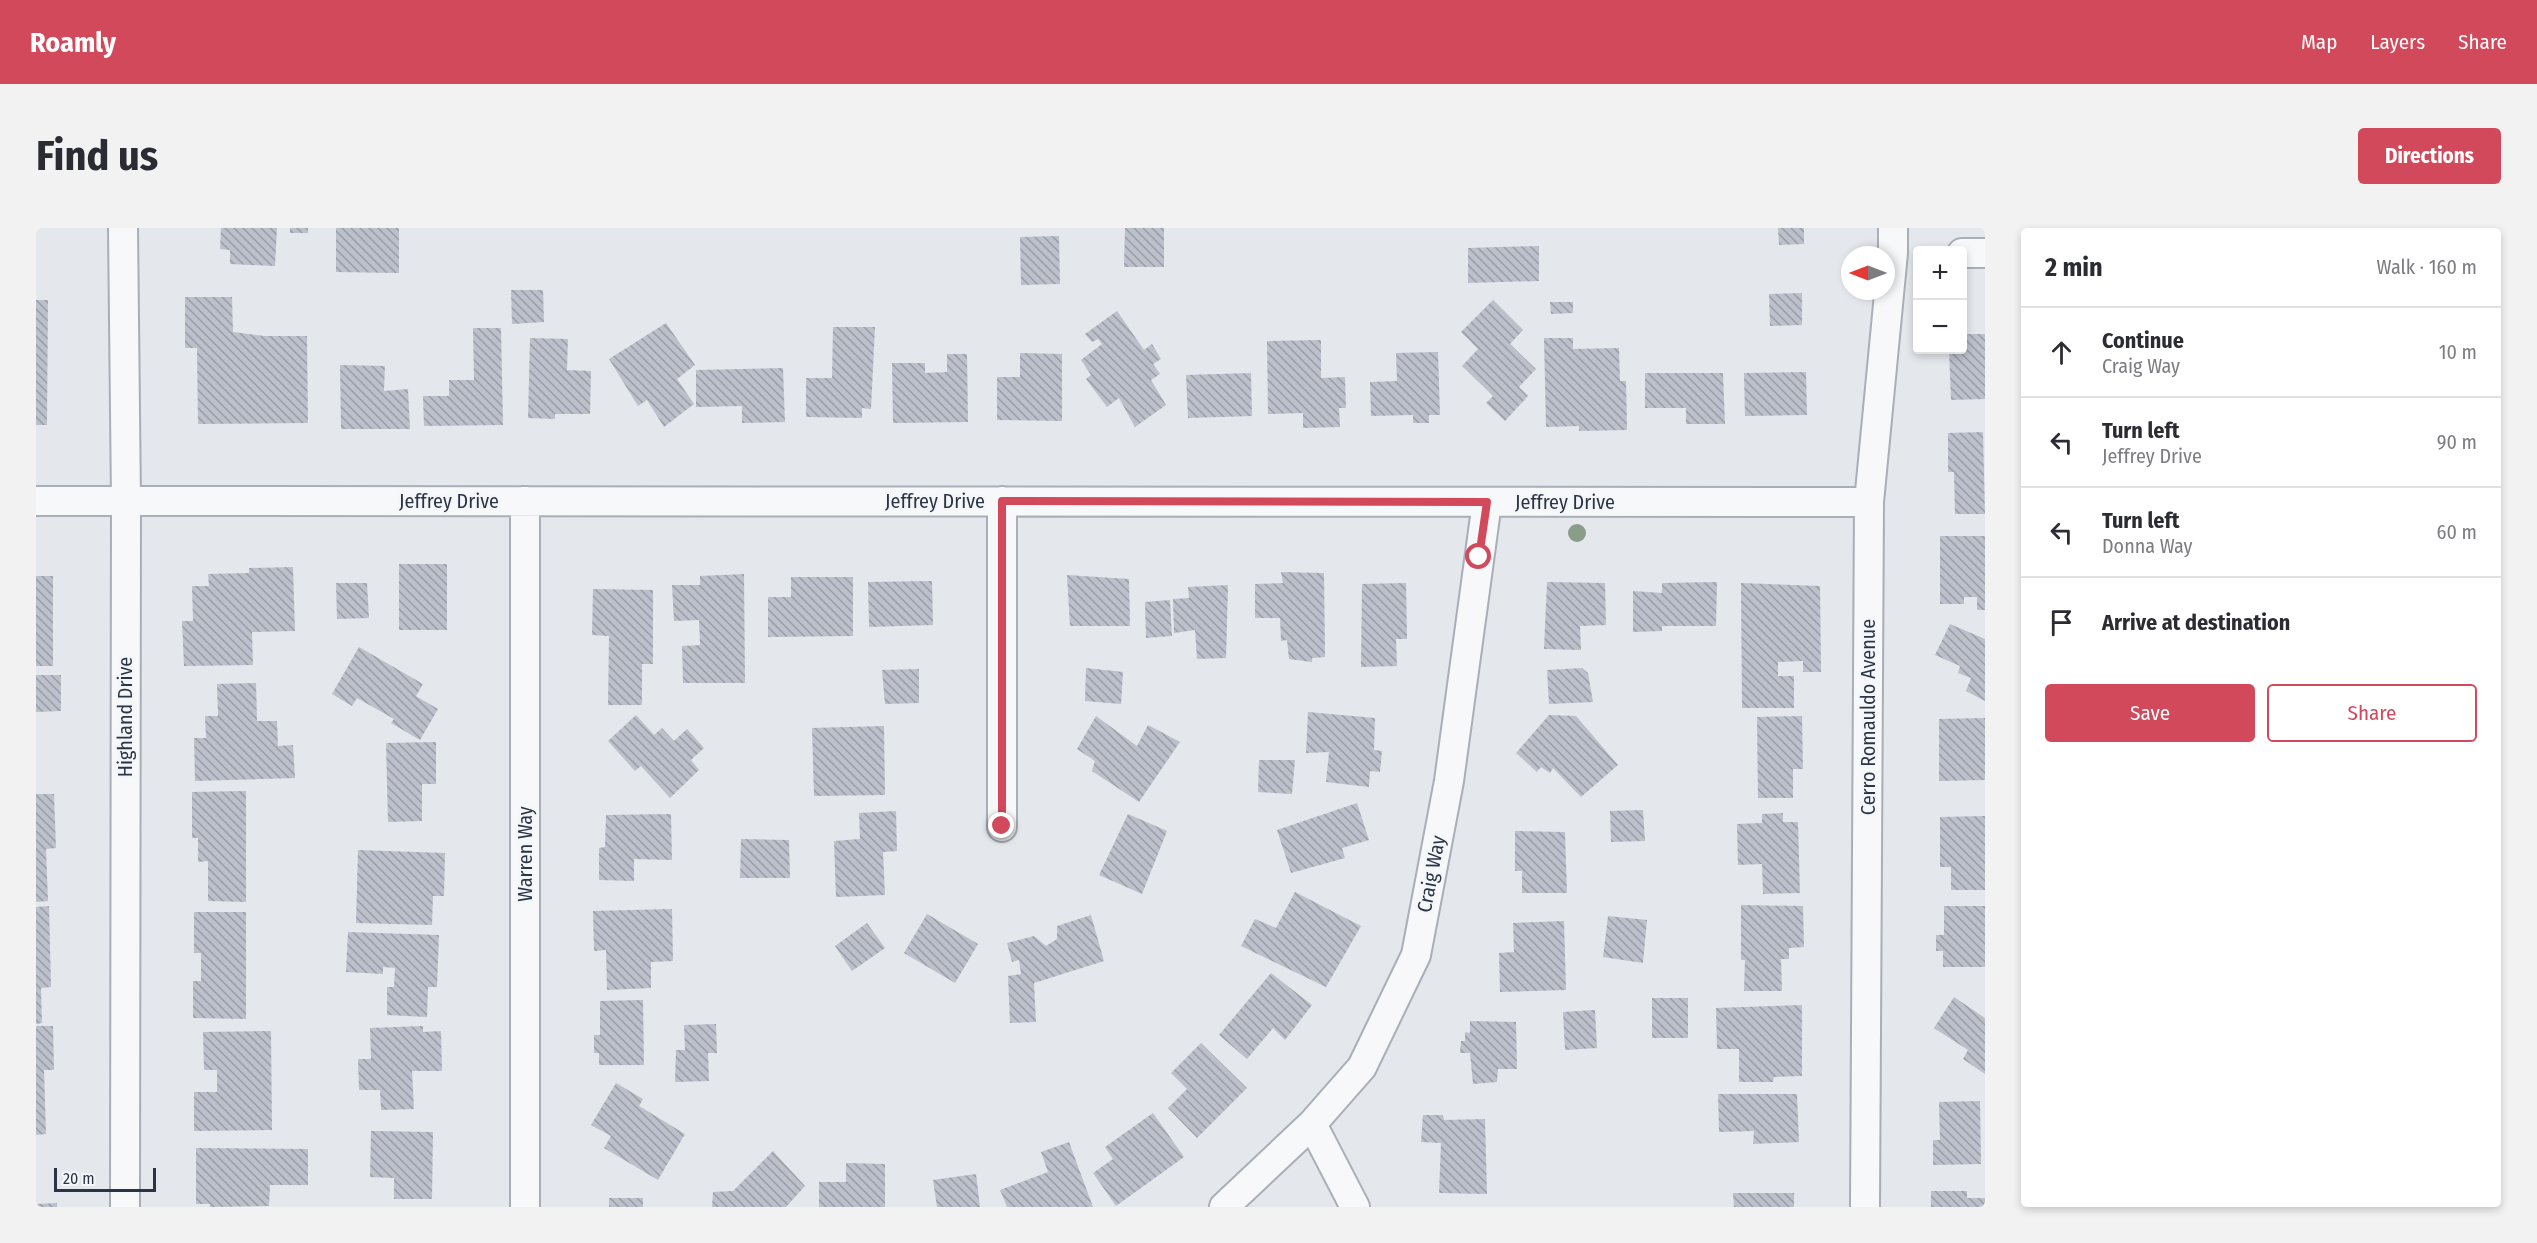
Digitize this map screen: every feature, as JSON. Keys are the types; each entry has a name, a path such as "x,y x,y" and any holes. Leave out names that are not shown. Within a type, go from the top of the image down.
{"street":[{"name":"Highland Drive","path":"123,228 126,501 125,1207"},
{"name":"Cerro Romauldo Avenue","path":"1865,1207 1869,502 1901,245"},
{"path":"1967,253 1985,253"},
{"name":"Jeffrey Drive","path":"36,501 1869,502"},
{"name":"Warren Way","path":"525,501 525,1207"},
{"path":"1002,501 1002,826"},
{"name":"Craig Way","path":"1224,1207 1312,1124 1362,1067 1416,955 1449,781 1487,502"},
{"path":"1312,1124 1355,1207"}],"building":[{"path":"221,228 277,228 275,266 230,264 230,250 220,249"},
{"path":"290,228 308,228 308,233 290,233"},
{"path":"336,228 399,228 399,273 336,272"},
{"path":"1125,228 1164,228 1164,267 1124,267"},
{"path":"1778,228 1804,228 1804,244 1779,245"},
{"path":"1059,236 1060,284 1021,285 1020,237"},
{"path":"1539,246 1539,281 1468,283 1468,248"},
{"path":"511,290 543,290 544,322 512,324"},
{"path":"1802,293 1802,325 1770,326 1769,294"},
{"path":"185,297 232,297 233,332 264,336 307,336 308,423 198,424 197,348 185,348"},
{"path":"36,300 48,300 47,425 36,425"},
{"path":"1493,300 1523,330 1510,344 1536,369 1519,387 1528,396 1505,421 1486,403 1493,396 1462,366 1478,349 1461,332"},
{"path":"1550,302 1573,302 1573,313 1551,314"},
{"path":"1117,311 1144,350 1152,344 1161,359 1153,364 1160,374 1151,380 1166,405 1135,427 1119,398 1107,407 1086,379 1091,375 1081,360 1102,344 1098,339 1092,342 1085,334"},
{"path":"666,323 695,365 677,379 694,404 664,427 647,400 638,406 609,359"},
{"path":"833,327 875,327 871,409 862,408 862,418 806,417 806,378 832,378"},
{"path":"473,328 501,328 503,425 424,426 423,396 449,396 449,380 474,380"},
{"path":"1967,334 1985,334 1985,399 1951,400 1949,354 1967,354"},
{"path":"530,338 568,339 567,370 591,371 590,414 555,414 555,419 528,418"},
{"path":"1544,338 1573,338 1573,349 1619,348 1620,381 1626,381 1627,430 1579,431 1579,426 1546,427"},
{"path":"1321,340 1321,378 1345,377 1346,408 1339,408 1340,427 1303,428 1303,413 1268,414 1267,341"},
{"path":"1438,352 1440,415 1429,415 1429,423 1413,423 1413,415 1371,416 1370,382 1397,381 1396,353"},
{"path":"1020,353 1062,354 1062,421 997,420 997,377 1020,377"},
{"path":"947,354 967,354 968,422 893,423 892,363 925,363 925,373 947,372"},
{"path":"340,365 385,366 384,391 408,389 410,429 341,429"},
{"path":"783,368 785,422 742,423 742,406 696,407 696,370"},
{"path":"1806,372 1807,415 1745,416 1744,373"},
{"path":"1251,373 1252,416 1188,418 1186,375"},
{"path":"1645,373 1723,373 1725,424 1686,424 1686,408 1645,408"},
{"path":"1983,432 1985,514 1955,514 1954,472 1948,472 1948,433"},
{"path":"1940,536 1985,536 1985,610 1977,610 1977,597 1964,597 1964,604 1940,604"},
{"path":"399,564 447,564 447,630 399,630"},
{"path":"293,567 295,631 252,632 253,665 184,666 182,621 193,621 192,586 209,586 208,574 249,573 249,568"},
{"path":"1281,572 1324,573 1325,657 1312,658 1312,662 1289,659 1287,640 1281,641 1280,618 1255,618 1255,584 1283,583"},
{"path":"744,574 745,683 683,683 682,646 700,645 699,620 674,621 672,585 700,585 700,576"},
{"path":"1067,575 1129,579 1130,626 1070,626"},
{"path":"36,576 53,576 53,666 36,666"},
{"path":"791,577 853,577 853,636 768,637 768,597 791,597"},
{"path":"932,581 933,625 869,627 868,582"},
{"path":"1547,582 1605,583 1606,625 1580,626 1581,650 1544,649"},
{"path":"1717,582 1716,626 1662,626 1662,631 1633,632 1633,591 1662,593 1662,583"},
{"path":"336,583 367,583 369,618 337,619"},
{"path":"1406,583 1407,639 1396,639 1397,666 1361,667 1362,584"},
{"path":"1741,583 1820,586 1821,672 1803,672 1803,661 1778,662 1778,676 1794,676 1794,708 1742,708"},
{"path":"1228,585 1226,658 1197,659 1195,630 1174,633 1173,599 1189,598 1188,587"},
{"path":"593,589 653,590 653,664 642,664 642,705 608,705 609,636 592,635"},
{"path":"1170,600 1172,636 1146,638 1145,602"},
{"path":"1950,624 1985,639 1985,701 1966,691 1971,678 1958,673 1960,666 1935,655"},
{"path":"359,647 423,684 416,696 438,709 420,740 391,723 394,719 357,698 352,706 332,694"},
{"path":"1086,668 1123,672 1121,704 1085,701"},
{"path":"1582,668 1588,673 1593,702 1549,704 1547,670"},
{"path":"919,669 919,703 885,704 882,670"},
{"path":"36,675 61,675 61,711 36,712"},
{"path":"256,683 257,721 277,721 278,746 293,745 295,778 195,781 194,738 206,738 205,716 218,716 217,684"},
{"path":"1308,712 1375,718 1374,750 1382,751 1380,772 1370,771 1369,787 1326,782 1329,752 1306,753"},
{"path":"636,715 654,735 662,728 674,741 687,729 704,748 691,760 699,770 670,798 641,766 635,771 608,741"},
{"path":"1549,715 1576,716 1618,765 1581,797 1553,768 1550,773 1541,767 1537,772 1516,753"},
{"path":"1096,716 1137,746 1148,725 1180,742 1139,802 1092,771 1095,761 1077,749"},
{"path":"1802,716 1803,769 1793,769 1793,798 1758,798 1757,717"},
{"path":"1985,718 1985,780 1939,781 1939,719"},
{"path":"884,726 885,795 814,796 812,728"},
{"path":"436,742 436,784 422,784 422,821 388,822 386,743"},
{"path":"1259,760 1295,760 1292,794 1258,792"},
{"path":"246,791 246,902 208,901 208,861 198,862 198,838 192,838 192,792"},
{"path":"36,794 54,794 56,848 46,849 48,901 36,902"},
{"path":"1357,803 1369,840 1342,848 1345,858 1291,873 1277,830"},
{"path":"1643,810 1645,841 1611,842 1610,811"},
{"path":"896,811 897,851 883,852 885,895 836,897 834,841 860,839 859,813"},
{"path":"1783,813 1783,822 1798,822 1800,893 1763,894 1762,864 1738,865 1737,824 1762,823 1762,814"},
{"path":"671,814 672,860 634,859 634,881 599,880 599,848 605,847 606,815"},
{"path":"1128,814 1167,831 1142,894 1099,875"},
{"path":"1985,816 1985,890 1951,890 1951,867 1940,867 1940,817"},
{"path":"1515,831 1565,832 1567,893 1522,893 1522,871 1515,871"},
{"path":"741,839 789,840 790,878 740,878"},
{"path":"358,850 445,853 444,896 433,896 432,925 356,923"},
{"path":"1295,892 1361,926 1326,987 1241,946 1255,919 1276,928"},
{"path":"1741,905 1803,906 1804,947 1789,948 1789,959 1781,959 1782,991 1744,991 1745,960 1741,960"},
{"path":"49,906 51,987 41,988 42,1023 36,1024 36,907"},
{"path":"1944,906 1985,906 1985,967 1943,967 1943,951 1936,951 1936,935 1944,935"},
{"path":"672,909 673,961 651,962 651,988 607,990 606,950 594,951 593,911"},
{"path":"194,912 246,912 246,1019 193,1018 193,981 201,981 201,953 194,953"},
{"path":"927,914 978,944 955,983 904,953"},
{"path":"1091,915 1104,961 1034,983 1036,1022 1010,1023 1008,976 1021,974 1019,960 1012,962 1007,943 1034,936 1046,946 1057,939 1057,926"},
{"path":"1608,916 1647,920 1643,963 1603,957"},
{"path":"1564,921 1566,990 1500,992 1499,953 1514,952 1513,923"},
{"path":"867,923 885,948 852,971 835,946"},
{"path":"348,932 439,935 437,987 428,987 427,1017 387,1015 387,987 394,987 395,968 383,967 383,974 346,972"},
{"path":"1271,973 1312,1005 1285,1040 1273,1028 1247,1059 1219,1035"},
{"path":"1954,997 1985,1018 1985,1074 1963,1059 1968,1050 1934,1028"},
{"path":"1652,998 1688,998 1688,1038 1652,1038"},
{"path":"643,1000 644,1065 599,1065 599,1053 594,1053 594,1035 600,1035 600,1001"},
{"path":"1802,1005 1802,1076 1774,1077 1773,1082 1739,1082 1739,1049 1717,1049 1716,1008"},
{"path":"1595,1010 1597,1048 1565,1050 1563,1012"},
{"path":"1470,1021 1516,1022 1517,1069 1498,1069 1497,1082 1473,1084 1470,1053 1460,1053 1461,1041 1465,1041 1465,1032 1470,1033"},
{"path":"716,1024 717,1053 708,1053 709,1081 675,1082 676,1050 685,1050 684,1025"},
{"path":"36,1026 53,1026 54,1070 44,1070 46,1134 36,1135"},
{"path":"423,1026 423,1032 441,1031 442,1071 412,1071 414,1109 381,1110 380,1090 359,1090 358,1059 371,1059 370,1028"},
{"path":"271,1031 272,1130 194,1131 194,1092 217,1092 217,1070 204,1070 203,1032"},
{"path":"1201,1043 1247,1088 1197,1138 1168,1108 1187,1089 1171,1073"},
{"path":"616,1083 643,1099 639,1106 685,1134 658,1180 604,1148 611,1136 591,1125"},
{"path":"1718,1094 1797,1094 1799,1142 1753,1144 1754,1131 1719,1132"},
{"path":"1980,1101 1981,1164 1933,1165 1933,1140 1940,1140 1939,1102"},
{"path":"1153,1113 1184,1157 1116,1206 1093,1173 1113,1159 1105,1147"},
{"path":"1423,1115 1443,1115 1444,1120 1485,1119 1487,1194 1439,1193 1441,1143 1421,1142"},
{"path":"371,1131 433,1132 432,1199 394,1199 394,1178 370,1177"},
{"path":"1069,1142 1093,1207 1007,1207 1000,1190 1048,1172 1041,1152"},
{"path":"196,1148 308,1149 308,1185 270,1185 269,1206 210,1207 210,1204 196,1204"},
{"path":"773,1151 805,1186 786,1207 712,1207 713,1192 733,1191"},
{"path":"846,1163 885,1164 885,1207 819,1207 819,1182 846,1182"},
{"path":"976,1174 980,1207 937,1207 933,1180"},
{"path":"1931,1191 1967,1191 1967,1198 1985,1198 1985,1207 1931,1207"},
{"path":"1733,1193 1794,1193 1794,1207 1734,1207"},
{"path":"609,1198 643,1198 643,1207 609,1207"},
{"path":"57,1203 57,1207 36,1207 36,1204"}],"route":[{"path":"1002,826 1002,501 1487,502 1479,557"}]}
